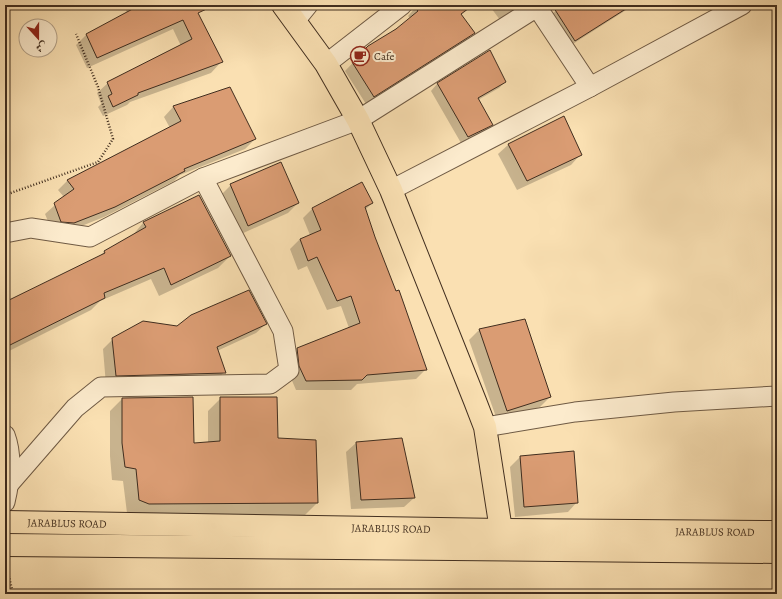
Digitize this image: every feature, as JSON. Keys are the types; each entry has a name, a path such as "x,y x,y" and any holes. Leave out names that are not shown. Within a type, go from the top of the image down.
{"main road":[{"path":"296,10 358,120 391,190 486,427 500,540"},
{"name":"JARABLUS ROAD","path":"5,522 500,540 777,552"},
{"name":"JARABLUS ROAD","path":"5,545 500,540 777,532"}],"street":[{"path":"326,64 402,5"},
{"path":"391,190 590,87 742,5"},
{"path":"5,233 31,228 90,237 203,178 358,120 539,6 590,87"},
{"path":"9,484 76,408 101,387 270,384 289,370 283,330 203,178"},
{"path":"486,427 575,412 628,406 777,396"},
{"path":"5,435 9,445 9,484 5,502"}],"path":[{"path":"5,195 98,162 112,139 98,87 76,34"},
{"path":"5,559 13,594"}],"building":[{"path":"140,5 215,5 198,13 223,62 138,93 138,95 113,107 108,96 112,94 107,82 192,39 183,20 97,58 86,34"},
{"path":"413,5 473,5 461,14 475,33 374,97 352,62 368,46 396,29 418,11"},
{"path":"552,5 632,5 575,41"},
{"path":"490,50 506,82 478,98 493,125 468,137 437,83"},
{"path":"230,87 256,139 184,169 185,171 115,207 74,223 61,222 54,203 74,189 67,180 181,121 173,106"},
{"path":"564,116 582,155 527,181 508,144"},
{"path":"281,162 299,203 248,226 230,184"},
{"path":"362,182 373,203 365,207 375,237 396,291 399,290 427,370 367,375 362,380 306,381 299,366 297,348 360,323 351,296 337,301 317,257 308,261 300,239 321,230 312,208"},
{"path":"199,195 231,256 171,285 164,268 104,293 105,298 10,345 5,334 5,302 105,253 104,251 146,227 143,222"},
{"path":"249,290 267,324 217,347 226,373 116,376 112,338 143,321 177,326 191,315"},
{"path":"525,319 551,397 507,411 479,329"},
{"path":"193,397 194,443 220,441 220,397 277,397 278,438 316,440 318,503 149,504 139,500 136,469 125,467 122,443 122,398"},
{"path":"402,438 415,498 361,500 356,442"},
{"path":"574,451 578,503 524,507 520,456"}],"place":[{"name":"Cafe","path":"360,56"}]}
